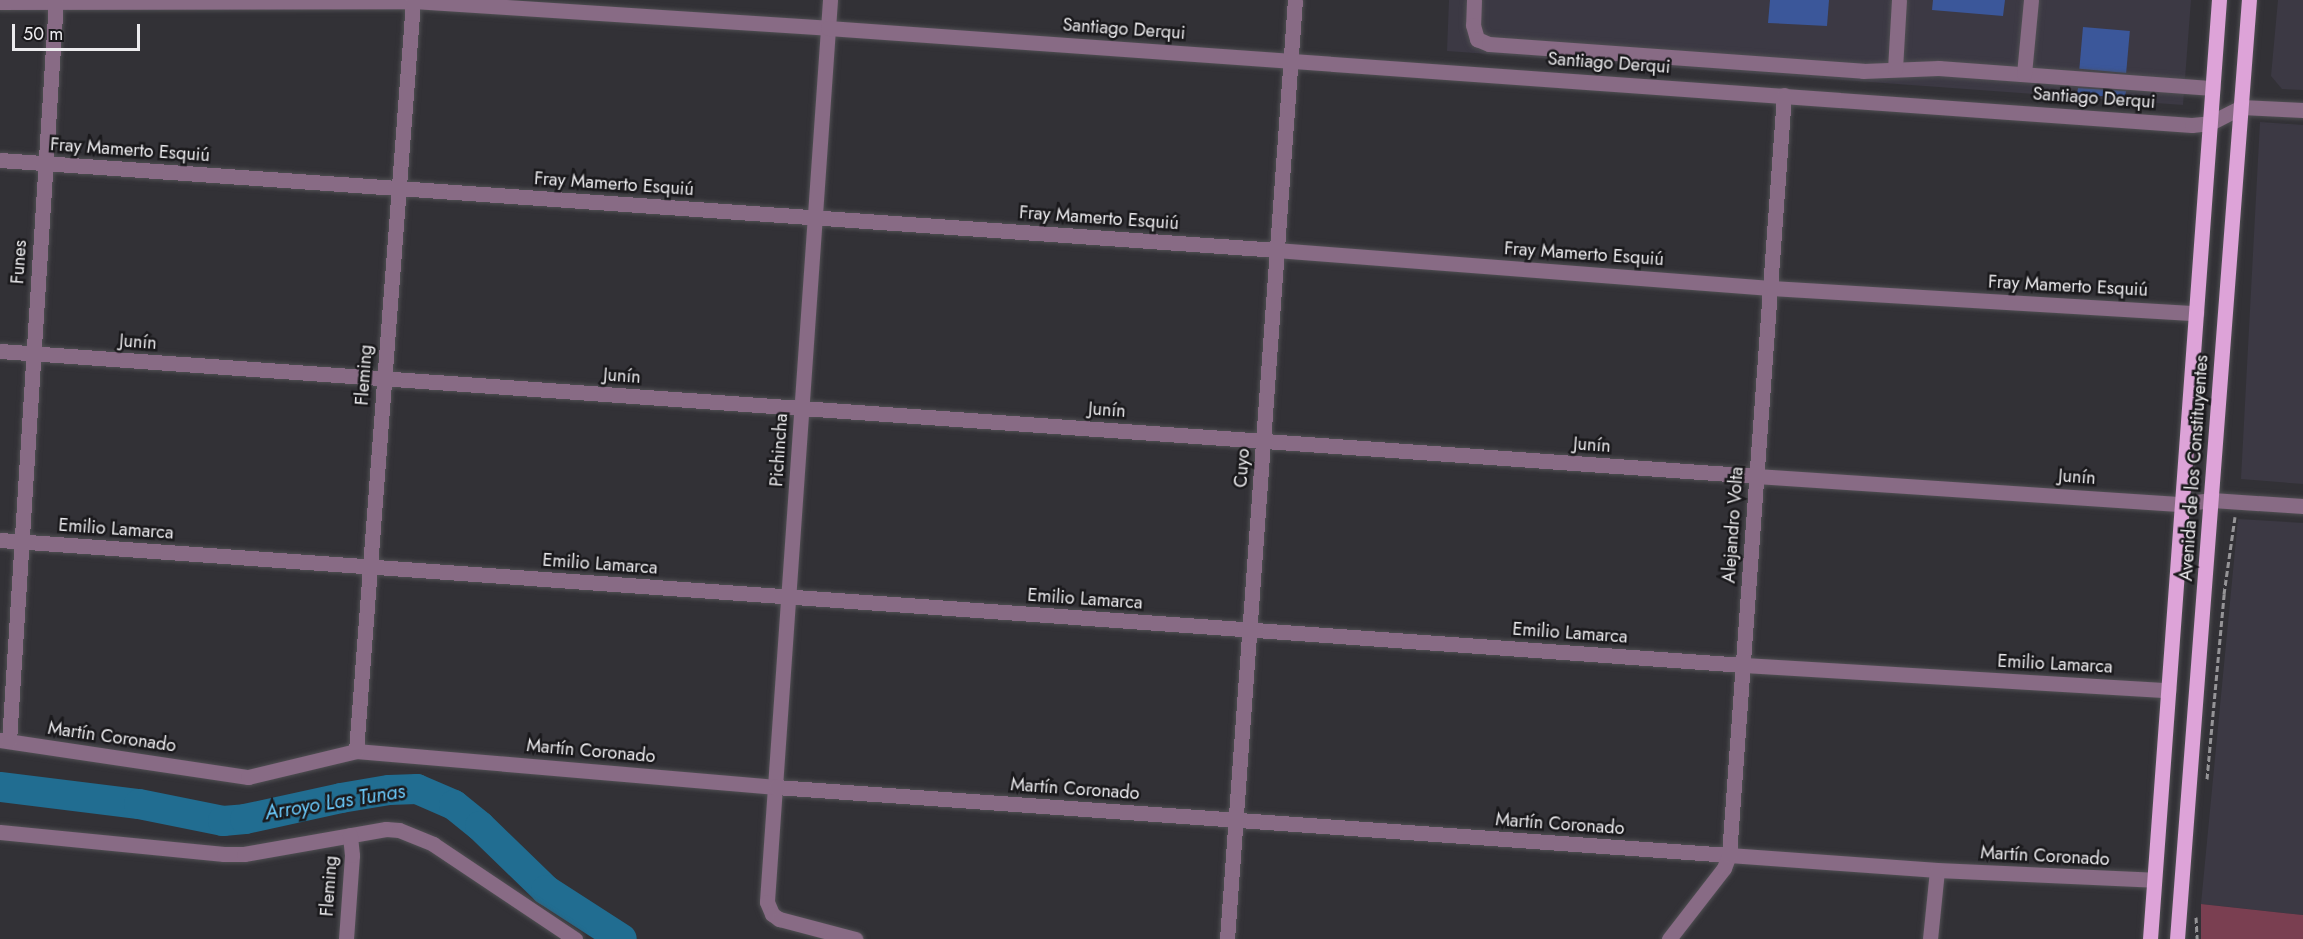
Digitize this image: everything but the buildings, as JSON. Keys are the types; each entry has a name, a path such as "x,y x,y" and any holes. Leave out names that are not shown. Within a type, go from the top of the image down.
{"main road":[{"name":"Avenida de los Constituyentes","path":"2150,939 2219,0"},
{"name":"Avenida de los Constituyentes","path":"2177,939 2249,0"}],"street":[{"name":"Pichincha","path":"830,0 776,787 766,902 772,914 778,919 855,939"},
{"name":"Cuyo","path":"1227,939 1295,0"},
{"path":"1474,0 1473,25 1477,39 1489,44 1863,71 1939,68 2212,88"},
{"path":"1895,69 1899,0"},
{"path":"2025,74 2031,0"},
{"name":"Santiago Derqui","path":"0,3 413,1 1291,60 2188,124 2210,123 2241,107"},
{"name":"Fleming","path":"356,751 413,1"},
{"name":"Funes","path":"4,741 20,542 56,2"},
{"name":"Alejandro Volta","path":"1670,939 1724,868 1729,855 1784,95"},
{"path":"2241,107 2303,110"},
{"name":"Fray Mamerto Esquiú","path":"0,160 1277,250 1770,288 2196,314"},
{"name":"Junín","path":"0,351 1756,476 2182,504 2212,500 2303,506"},
{"name":"Emilio Lamarca","path":"0,540 1743,665 2168,690"},
{"name":"Martín Coronado","path":"4,741 248,777 356,751 776,787 1936,870 2154,880"},
{"path":"0,832 213,854 244,854 386,830 416,835 575,939"},
{"name":"Fleming","path":"345,939 352,855 350,835"},
{"path":"1930,939 1936,870"}],"path":[{"path":"2207,780 2236,502"},
{"path":"2196,907 2196,939"}],"shaded area":[{"path":"1449,0 2191,0 2183,105 1447,51"},
{"path":"2278,0 2303,0 2303,90 2282,89 2271,76"},
{"path":"2260,122 2303,125 2303,484 2241,479"},
{"path":"2238,519 2303,523 2303,915 2201,904"},
{"path":"2201,904 2303,915 2303,939 2201,939"}],"waterway":[{"name":"Arroyo Las Tunas","path":"0,787 139,804 223,821 245,819 389,790 417,789 454,805 480,826 546,890 622,939"}]}
